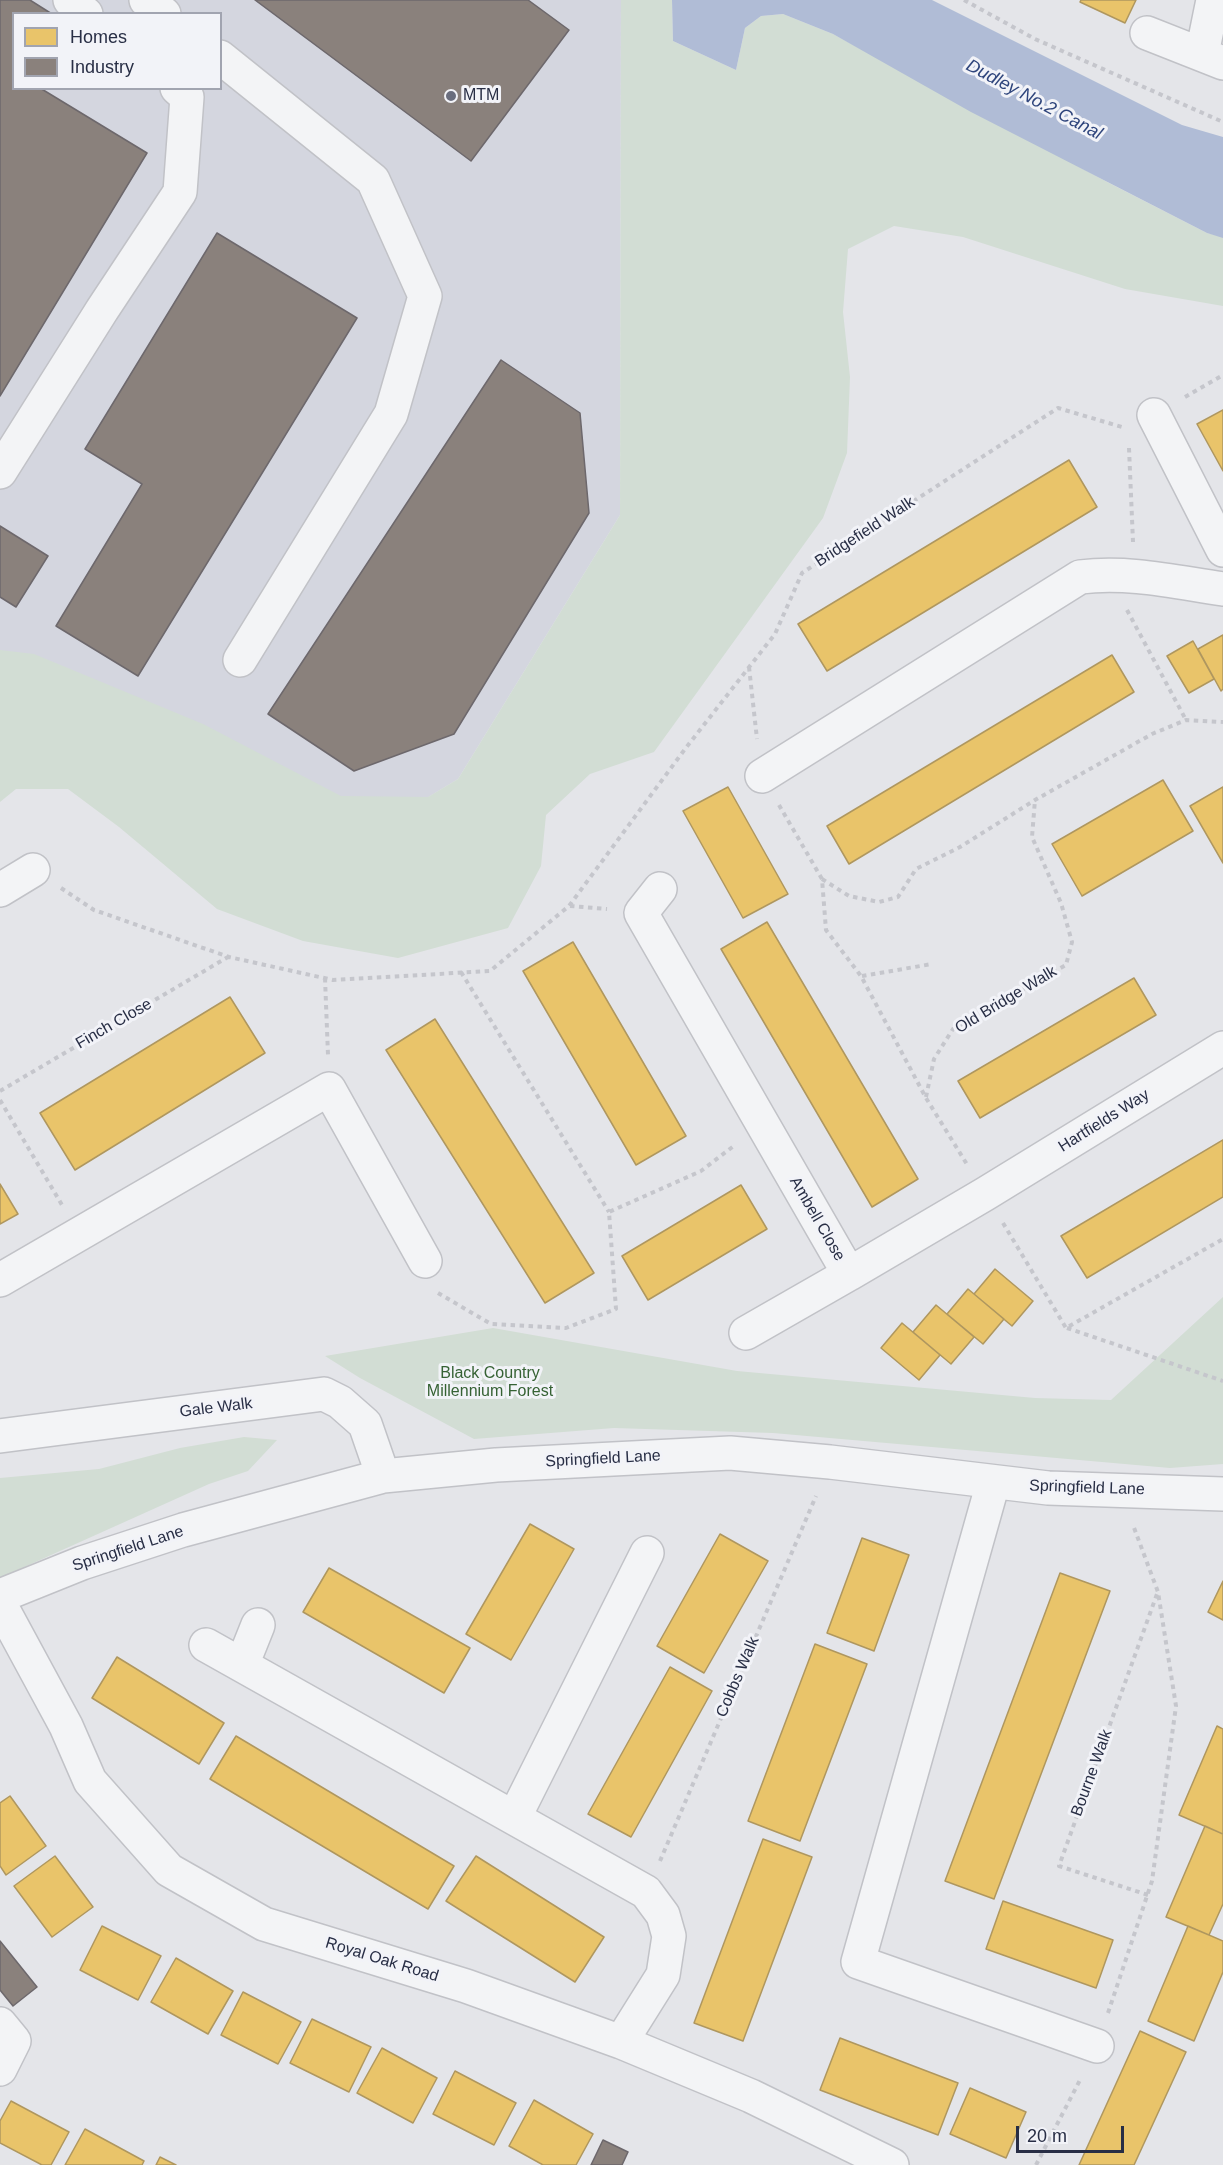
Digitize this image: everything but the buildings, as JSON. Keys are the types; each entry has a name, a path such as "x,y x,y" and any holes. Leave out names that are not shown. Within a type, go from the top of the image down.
{"street":[{"path":"70,0 84,12"},
{"path":"146,0 161,12"},
{"path":"1147,33 1212,58 1213,0"},
{"path":"222,59 373,180 425,296 391,414 240,660"},
{"path":"0,472 102,310 180,192 188,97 179,90"},
{"path":"1141,422 1223,550"},
{"path":"762,776 1080,578 1121,575 1223,589"},
{"path":"0,890 33,870"},
{"name":"Ambell Close","path":"660,889 640,913 849,1274 746,1333"},
{"name":"Hartfields Way","path":"849,1274 985,1194 1223,1048"},
{"path":"0,1280 329,1089 425,1261"},
{"name":"Gale Walk","path":"1,1435 324,1394 340,1402 365,1424 383,1476"},
{"name":"Springfield Lane","path":"0,1596 82,1563 183,1530 383,1476 496,1465 730,1453 830,1462 1048,1488 1223,1494"},
{"path":"993,1483 858,1962 1097,2046"},
{"path":"514,1818 647,1553"},
{"name":"Royal Oak Road","path":"0,1604 66,1726 90,1780 169,1870 264,1924 466,1986 621,2042 751,2096 892,2165"},
{"path":"242,1665 258,1625"},
{"path":"206,1645 646,1892 663,1915 669,1936 663,1975 621,2042"},
{"path":"0,2024 14,2041 0,2069"}],"path":[{"path":"964,0 1035,39 1223,122"},
{"path":"1186,720 1121,575 1141,422 1223,375"},
{"name":"Bridgefield Walk","path":"33,870 94,910 228,957 333,980 490,971 569,906 774,634 802,573 1058,408 1141,422"},
{"path":"749,667 762,776 822,879 826,930 861,976 926,1098 1066,1328 1223,1381"},
{"path":"822,879 849,896 879,902 898,897 916,869 960,847 1035,800 1152,734 1186,720 1223,722"},
{"name":"Old Bridge Walk","path":"926,1098 934,1059 953,1029 1066,965 1072,942 1061,903 1032,837 1035,800"},
{"name":"Finch Close","path":"0,1091 228,957"},
{"path":"861,976 932,964"},
{"path":"425,1261 433,1290 491,1324 566,1328 616,1309 609,1212 461,972"},
{"path":"325,978 329,1089"},
{"path":"0,1100 80,1234"},
{"path":"609,1212 701,1171 762,1124"},
{"path":"1066,1328 1223,1239"},
{"name":"Cobbs Walk","path":"646,1892 830,1462"},
{"path":"1036,2165 1097,2046 1148,1895 1176,1706 1158,1592 1120,1489"},
{"name":"Bourne Walk","path":"1148,1895 1059,1866 1158,1592"}],"shaded area":[{"path":"0,0 621,0 620,515 458,779 330,857 0,676"}],"green space":[{"path":"621,0 672,0 673,41 736,70 745,28 761,16 783,14 833,34 1111,184 1207,233 1223,237 1223,306 1125,289 963,237 894,226 848,249 843,312 850,377 847,453 823,518 654,752 590,774 546,815 541,866 508,928 398,958 303,941 217,909 119,827 68,789 16,789 0,802 0,650 34,654 203,724 341,796 428,797 458,779 620,515"},
{"name":"Black Country Millennium Forest","path":"1223,1297 1223,1464 1170,1468 773,1433 614,1428 474,1439 360,1378 325,1356 493,1328 737,1371 1035,1398 1111,1400"},
{"path":"244,1437 277,1440 248,1471 209,1484 0,1578 0,1478 99,1469 180,1448"}],"water":[{"name":"Dudley No.2 Canal","path":"672,0 932,0 1182,125 1223,137 1223,238 1207,233 971,112 833,34 783,14 761,16 745,28 736,70 673,41"}],"place":[{"name":"MTM","path":"451,96"}]}
